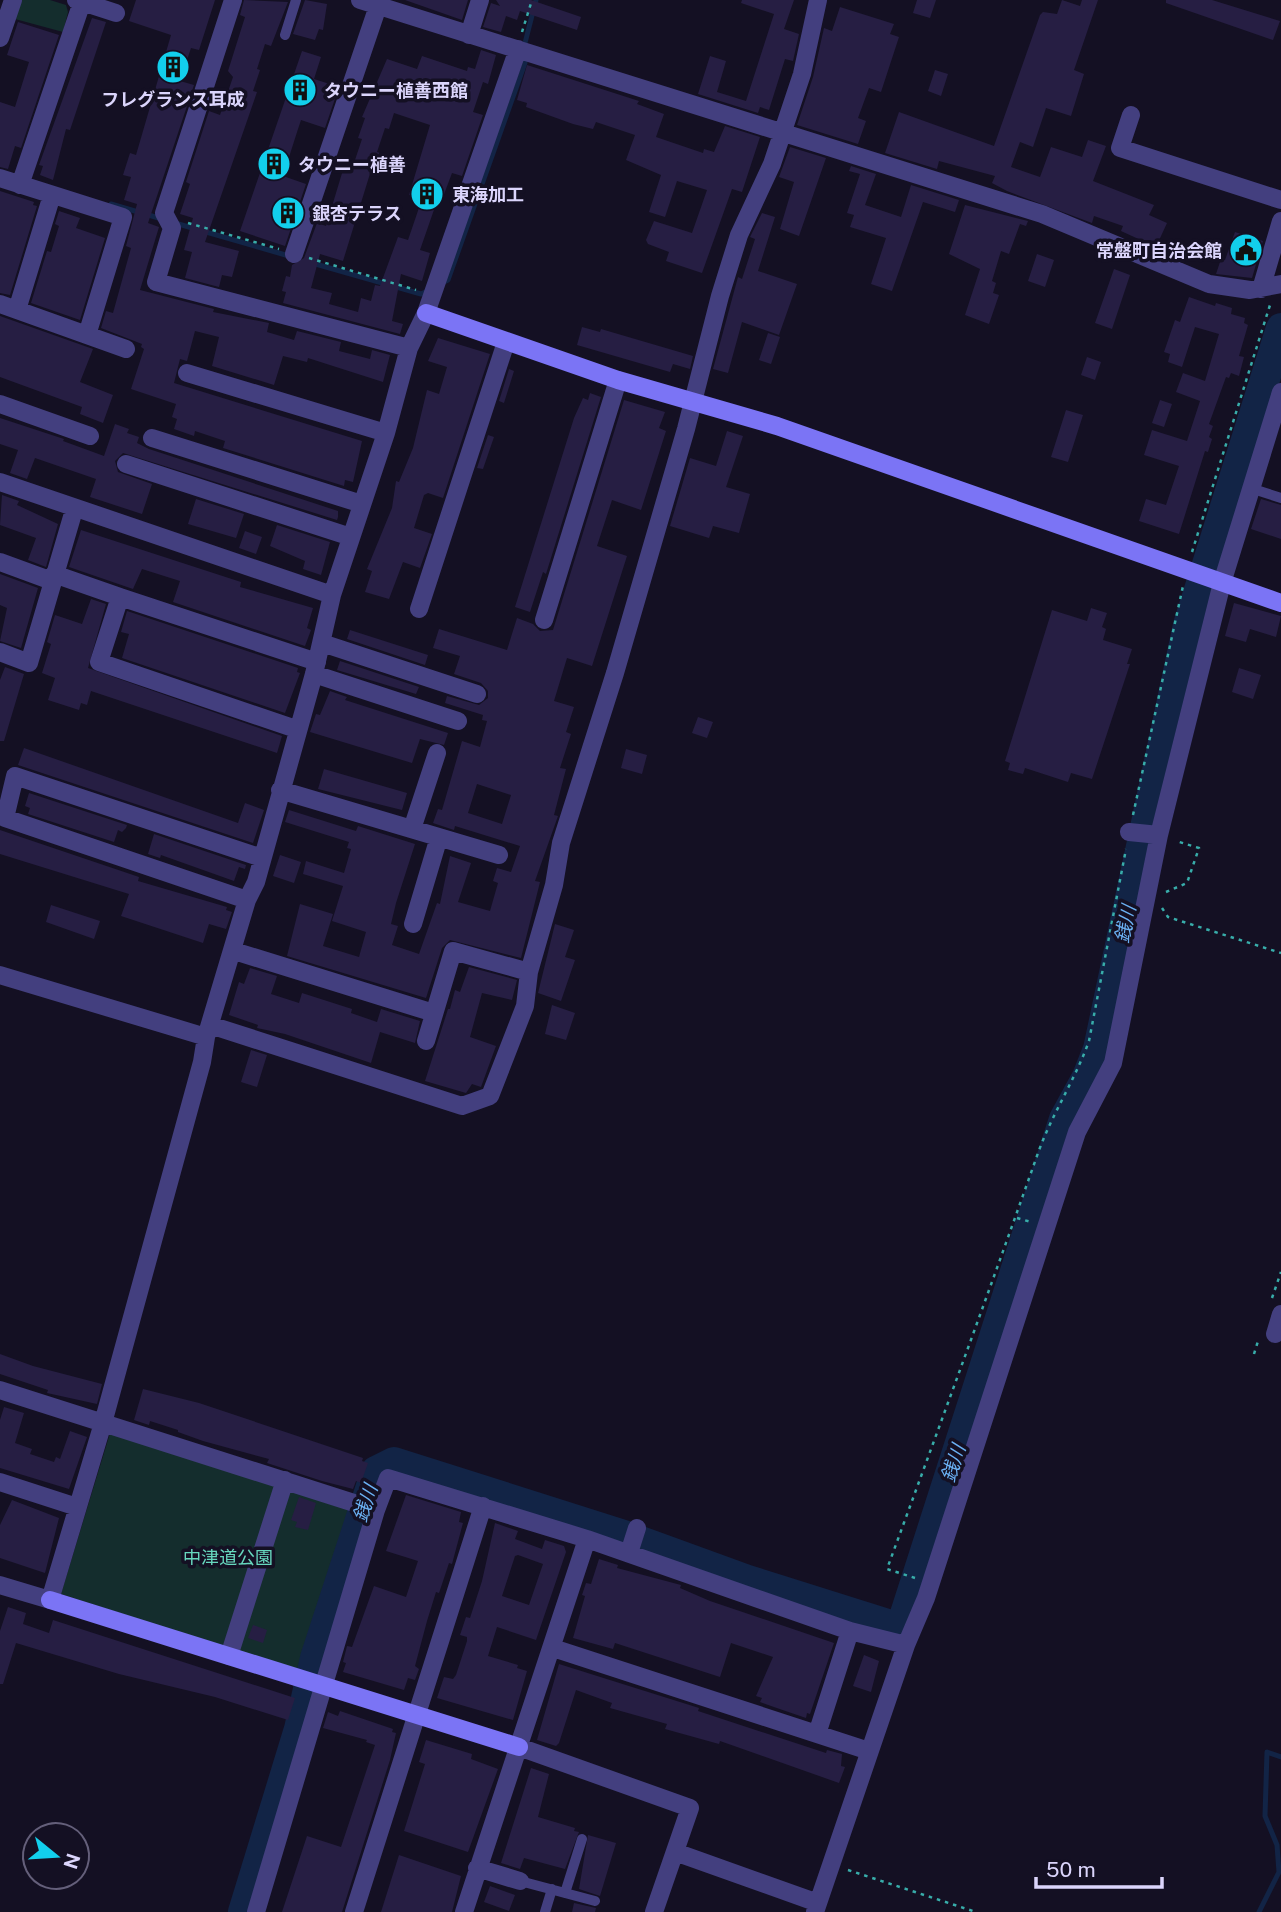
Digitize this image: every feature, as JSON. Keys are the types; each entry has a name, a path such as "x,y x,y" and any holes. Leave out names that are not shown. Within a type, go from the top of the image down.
{"street":[{"path":"0,38 13,0"},
{"path":"233,0 164,213 172,228 156,282 409,348"},
{"path":"360,0 379,3 468,35 1042,214 1209,284 1250,290 1281,284"},
{"path":"468,35 480,0"},
{"path":"0,975 208,1031 462,1106 490,1096 525,1006 529,972 554,885 565,830 615,673 694,400 720,296 739,235 772,164 802,74 818,0"},
{"path":"20,185 79,1 116,13"},
{"path":"294,254 379,3"},
{"path":"50,1600 103,1423 202,1062 208,1031 262,858 322,643 332,595 386,433 409,348 433,295 518,49"},
{"path":"1131,115 1120,148 1281,200"},
{"path":"0,178 122,217 87,335"},
{"path":"17,310 52,195"},
{"path":"1261,289 1281,221"},
{"path":"0,304 126,349"},
{"path":"426,313 618,380 687,401 694,400 973,493 1281,603"},
{"path":"418,609 506,342"},
{"path":"187,373 386,433"},
{"path":"544,620 618,380"},
{"path":"675,1852 817,1908 906,1645 926,1598 1077,1132 1113,1063 1156,835 1220,582 1281,392"},
{"path":"0,404 90,436"},
{"path":"152,438 362,504"},
{"path":"126,464 351,537"},
{"path":"0,482 74,510 332,595"},
{"path":"0,652 29,663 74,510"},
{"path":"0,562 120,597 458,721"},
{"path":"120,597 99,662 296,729"},
{"path":"322,643 477,694"},
{"path":"412,829 437,752"},
{"path":"247,900 5,818 15,776 262,858"},
{"path":"280,790 499,855"},
{"path":"1130,832 1156,835"},
{"path":"413,924 439,837"},
{"path":"233,951 434,1013"},
{"path":"426,1041 453,951 529,972"},
{"path":"1275,1334 1281,1314"},
{"path":"0,1390 368,1507"},
{"path":"256,1912 321,1687 368,1507 388,1478 587,1539 850,1631 906,1645"},
{"path":"229,1656 285,1480"},
{"path":"0,1482 77,1507"},
{"path":"354,1912 483,1506"},
{"path":"629,1553 637,1528"},
{"path":"464,1912 587,1539"},
{"path":"0,1585 321,1687 519,1746 690,1808 654,1912"},
{"path":"817,1734 850,1631"},
{"path":"552,1648 869,1751"},
{"path":"477,1868 520,1881"}],"lane":[{"path":"285,35 296,0"},
{"path":"1250,488 1281,498"},
{"path":"565,1893 582,1839"},
{"path":"520,1881 595,1901"},
{"path":"545,1912 552,1889"}],"path":[{"path":"518,49 531,0"},
{"path":"166,216 433,295"},
{"path":"906,1575 887,1569 1019,1218 1055,1111 1080,1067 1089,1041 1130,832"},
{"path":"1156,835 1199,848 1188,883 1162,893"},
{"path":"1159,903 1168,917 1281,953"},
{"path":"832,1864 976,1912"}],"green space":[{"path":"21,0 50,0 66,5 68,12 63,32 15,19"},
{"name":"中津道公園","path":"111,1430 357,1507 305,1673 61,1594"}],"building":[{"path":"136,0 215,0 199,50 191,48 180,81 194,85 148,223 159,227 140,290 214,309 213,312 269,323 267,332 294,340 297,331 341,342 339,351 370,359 372,350 390,355 383,382 308,358 307,362 283,356 274,385 212,366 219,337 195,331 187,361 180,359 174,383 362,441 353,482 345,480 344,486 223,448 225,441 195,431 194,436 174,429 177,419 172,417 176,404 131,389 144,349 142,344 101,328 106,311 113,313 131,248 126,246 137,204 124,200 131,177 123,175 130,153 136,155 171,35 129,21"},
{"path":"244,0 288,2 271,46 265,44 253,91 257,92 205,242 239,251 232,277 222,275 219,287 185,278 192,252 184,250 193,218 180,214 190,184 186,182 209,111 220,115 233,77 228,71 245,17 240,15"},
{"path":"305,0 327,4 323,30 319,29 315,40 293,34"},
{"path":"405,0 468,0 462,20"},
{"path":"496,0 531,0 581,17 577,30 520,11 517,20 506,16 501,32 483,27 491,3 500,6"},
{"path":"742,0 794,0 784,29 799,34 793,61 785,59 769,110 760,107 758,113 698,94 710,56 726,61 717,92 746,101 774,14 741,3"},
{"path":"917,0 936,0 930,18 913,13"},
{"path":"1062,0 1080,6 1082,0 1098,0 1074,70 1084,74 1071,116 1046,108 1033,147 1020,142 1011,167 1040,177 1051,147 1082,157 1088,140 1106,146 1093,181 1154,205 1149,215 1167,223 1156,247 1121,231 1123,226 1094,216 1092,223 1007,191 992,183 995,176 939,161 937,169 885,153 899,112 994,146 1040,15 1043,12 1057,14"},
{"path":"1166,0 1212,0 1280,21 1273,40 1166,3"},
{"path":"840,7 894,24 890,34 899,37 881,92 869,88 858,118 866,121 858,144 797,125 813,77 824,28 832,31"},
{"path":"92,18 106,22 70,130 66,129 53,180 40,175 43,166 39,165"},
{"path":"18,22 59,35 21,148 15,146 8,169 0,167 0,102 15,107 29,62 7,55"},
{"path":"481,50 496,55 488,84 483,82 473,112 483,115 462,176 452,173 440,205 436,204 420,250 430,253 422,281 401,274 392,321 403,324 400,334 283,303 286,292 282,291 286,276 290,277 292,265 304,258 317,223 326,226 346,160 354,163 362,139 358,138 365,118 362,117 387,59 417,69 422,56 467,71 468,67 475,69","holes":["394,113 430,125 409,195 422,199 408,240 398,237 380,286 375,285 371,301 361,298 358,312 329,304 332,293 311,288 320,254 343,261 373,164 380,153 377,152 385,128 389,129"]},
{"path":"302,51 321,57 314,79 339,87 325,128 301,120 283,176 306,184 285,246 240,231"},
{"path":"527,65 639,101 637,104 664,114 656,137 703,153 704,149 714,152 725,126 760,137 742,192 732,189 702,273 666,261 669,252 648,244 646,240 654,221 692,233 707,190 677,181 665,217 649,212 661,175 626,160 635,135 596,122 593,129 573,124 526,107 527,103 517,100"},
{"path":"935,70 948,74 941,96 928,91"},
{"path":"790,147 826,158 799,236 780,229 794,182 779,177"},
{"path":"851,166 876,174 865,205 901,217 911,185 959,200 955,212 923,202 892,291 871,284 886,238 850,227 854,215 847,213 860,174 849,171"},
{"path":"0,191 34,202 33,205 37,206 10,295 0,293"},
{"path":"965,205 1028,221 1026,226 1020,224 1009,254 1001,251 992,281 996,283 993,293 999,295 989,324 965,315 980,269 949,254"},
{"path":"59,211 80,218 76,228 105,238 80,320 31,303 47,251 51,252 59,226 55,224"},
{"path":"762,213 775,217 758,271 797,284 779,335 742,322 728,373 713,369 738,277 742,279 755,239 750,237"},
{"name":"常盤町自治会館","path":"1235,232 1263,241 1252,278 1216,274 1221,259 1225,260"},
{"path":"1037,254 1054,260 1045,287 1028,281"},
{"path":"1114,269 1130,275 1112,329 1095,323"},
{"path":"1189,297 1215,306 1216,303 1232,308 1231,314 1245,318 1244,323 1248,325 1239,356 1244,357 1239,376 1231,373 1229,378 1226,377 1209,424 1213,426 1209,437 1212,439 1208,452 1205,451 1179,534 1139,521 1146,499 1166,505 1179,466 1144,455 1152,430 1187,441 1200,401 1176,392 1183,373 1205,381 1219,334 1195,327 1182,367 1168,362 1170,354 1164,352 1175,320 1180,322"},
{"path":"0,316 93,349 80,382 113,395 103,423 80,414 82,407 0,377"},
{"path":"582,327 600,332 601,329 693,356 690,369 673,364 670,372 577,345"},
{"path":"768,333 780,337 771,364 759,360"},
{"path":"438,338 490,354 443,498 428,493 424,495 414,528 432,534 420,568 403,562 389,599 365,592 372,571 367,569 392,508 396,481 399,482 413,448 427,390 439,394 447,367 428,361"},
{"path":"1087,357 1101,362 1095,380 1081,375"},
{"path":"509,369 514,371 504,403 499,401"},
{"path":"590,393 601,397 546,574 543,572 530,612 515,607 574,418 583,398 588,400"},
{"path":"624,400 665,412 659,428 666,431 641,510 612,500 597,546 627,556 592,666 567,658 554,701 574,707 566,732 571,734 560,768 566,769 554,815 558,816 535,881 540,882 521,958 450,940 442,948 426,998 287,956 300,904 333,914 323,946 359,957 366,932 332,921 343,886 303,874 306,861 344,873 351,849 347,848 349,842 285,822 289,810 356,831 358,826 415,844 391,924 398,926 392,945 419,954 437,903 440,904 450,856 471,863 458,902 490,911 498,883 493,881 497,868 511,872 520,846 455,826 454,830 433,823 438,809 442,810 462,741 480,747 487,721 482,720 483,715 445,703 447,696 479,705 488,698 488,691 481,683 454,674 460,656 433,648 439,629 507,650 517,618 533,624 540,631 553,630","holes":["477,784 511,795 502,824 468,813"]},
{"path":"1160,400 1172,404 1164,427 1152,423"},
{"path":"1066,410 1083,415 1068,462 1051,457"},
{"path":"0,418 64,439 63,441 104,456 115,424 129,429 127,433 139,437 137,443 149,449 338,511 338,517 337,520 123,453 115,461 118,472 152,484 142,514 90,497 96,479 35,458 27,479 10,473 18,450 0,444"},
{"path":"727,431 743,436 726,487 750,494 739,533 713,526 709,538 670,526 690,458 716,466"},
{"path":"488,435 494,437 483,469 477,468"},
{"path":"2,495 19,501 17,505 58,524 46,567 28,560 36,538 0,525"},
{"path":"196,499 244,514 236,538 188,524"},
{"path":"1261,499 1281,505 1281,539 1251,529"},
{"path":"277,525 330,542 321,575 303,569 305,561 270,546"},
{"path":"81,530 241,582 240,587 313,608 307,628 311,630 305,646 173,602 180,581 142,569 133,589 69,567"},
{"path":"245,531 262,537 256,554 239,548"},
{"path":"0,574 38,588 21,648 0,641 7,608 0,605"},
{"path":"91,599 106,604 88,668 282,736 277,753 91,691 87,705 81,703 79,710 48,700 55,678 42,673 51,644 47,642 55,615 82,624"},
{"path":"1234,603 1281,616 1276,637 1250,629 1246,642 1225,636"},
{"path":"1091,608 1107,613 1102,627 1106,629 1103,640 1132,649 1127,664 1130,664 1092,779 1071,773 1068,782 1025,768 1023,774 1008,770 1010,763 1005,761 1052,610 1087,621"},
{"path":"127,611 298,668 297,672 300,673 285,713 122,658 129,634 121,632"},
{"path":"350,630 428,655 425,665 347,639"},
{"path":"340,661 419,687 416,694 337,670"},
{"path":"5,667 24,674 4,741 0,741 0,680"},
{"path":"1239,668 1261,675 1253,699 1232,692"},
{"path":"330,691 347,697 345,700 448,733 444,745 420,739 412,763 310,732 316,714 320,715"},
{"path":"698,717 713,722 707,738 692,733"},
{"path":"24,748 238,823 245,803 264,810 253,843 18,765"},
{"path":"626,749 647,755 642,774 621,768"},
{"path":"324,769 407,793 402,810 318,789"},
{"path":"29,793 127,825 126,828 122,832 118,830 114,842 28,814 30,808 25,806"},
{"path":"0,830 139,877 138,881 227,907 226,910 232,912 226,929 209,924 203,943 121,916 129,894 0,854"},
{"path":"154,834 246,865 245,869 239,867 234,881 161,855 160,858 148,854"},
{"path":"280,855 301,862 294,883 273,876"},
{"path":"51,905 100,921 94,939 46,922"},
{"path":"555,924 574,930 565,957 575,960 561,1001 538,993"},
{"path":"469,967 517,980 512,1000 482,993 470,1037 496,1046 481,1087 472,1084 466,1093 425,1081 455,990 460,992"},
{"path":"250,968 277,976 271,994 299,1003 302,993 352,1009 351,1013 377,1022 381,1009 420,1021 415,1043 380,1032 371,1063 285,1034 257,1028 258,1025 229,1015 239,982 244,984"},
{"path":"552,1005 575,1013 566,1040 545,1034"},
{"path":"251,1050 267,1055 257,1087 241,1082"},
{"path":"0,1354 33,1366 102,1384 97,1404 47,1393 48,1390 0,1374"},
{"path":"143,1389 199,1403 363,1458 362,1461 368,1463 361,1483 356,1481 353,1489 322,1481 267,1463 269,1459 203,1441 150,1421 149,1425 134,1420"},
{"path":"4,1407 24,1413 15,1443 32,1449 30,1454 54,1462 56,1457 60,1459 70,1431 87,1437 69,1489 0,1468 0,1420"},
{"path":"406,1495 461,1512 459,1522 463,1523 452,1564 449,1563 439,1593 436,1592 427,1621 415,1666 419,1669 415,1680 408,1678 404,1690 343,1672 346,1663 343,1662 347,1646 352,1647 374,1586 406,1597 418,1561 386,1551"},
{"path":"299,1497 316,1503 308,1530 295,1527 297,1522 291,1520"},
{"path":"12,1500 59,1518 45,1573 0,1558 0,1525"},
{"path":"495,1523 518,1531 515,1539 542,1549 545,1540 564,1546 566,1552 536,1640 497,1627 488,1656 518,1665 517,1668 527,1671 513,1720 437,1698 444,1677 453,1679 456,1675 467,1641 467,1637 460,1635 466,1617 470,1618 482,1581","holes":["515,1556 543,1564 529,1605 502,1596"]},
{"path":"599,1559 618,1565 617,1568 681,1585 680,1588 710,1601 834,1643 810,1714 807,1713 806,1718 760,1702 762,1698 756,1696 773,1657 731,1643 720,1677 615,1643 613,1649 573,1638 585,1596 582,1595 586,1583 591,1584"},
{"path":"8,1607 26,1613 23,1624 49,1633 53,1620 295,1698 288,1720 215,1697 119,1674 16,1643 3,1684 0,1684 0,1631"},
{"path":"253,1625 267,1630 263,1643 248,1638"},
{"path":"864,1655 879,1661 871,1692 853,1686"},
{"path":"559,1664 699,1708 698,1711 826,1753 827,1750 842,1754 841,1766 845,1767 839,1783 720,1741 719,1744 665,1729 667,1724 610,1708 612,1703 576,1690 559,1743 556,1746 537,1740"},
{"path":"340,1711 393,1729 392,1732 396,1733 390,1760 342,1912 282,1912 307,1836 341,1847 375,1745 366,1742 367,1740 323,1728 328,1712 338,1716"},
{"path":"426,1740 472,1754 471,1759 498,1769 468,1852 404,1831 425,1764 419,1762"},
{"path":"531,1768 549,1774 538,1817 575,1828 574,1831 579,1832 565,1869 524,1858 520,1869 501,1863"},
{"path":"588,1835 616,1843 600,1896 579,1889"},
{"path":"399,1855 461,1876 452,1912 381,1912"},
{"path":"490,1886 515,1895 509,1911 484,1902"},
{"path":"574,1903 596,1908 595,1912 572,1912"}],"waterway":[{"path":"442,283 448,280 525,63 525,43 536,0"},
{"path":"111,204 162,219"},
{"path":"175,223 289,256"},
{"path":"312,263 421,294 430,290"},
{"name":"銭川","path":"243,1912 299,1729 315,1658 376,1471 394,1462 624,1535 748,1580 891,1625 902,1623 1064,1119 1087,1077 1098,1049 1188,625 1281,328"},
{"path":"1259,1912 1279,1872 1277,1845 1265,1816 1267,1752 1281,1757"}],"place":[{"name":"フレグランス耳成","path":"173,67"},
{"name":"タウニー植善西館","path":"300,90"},
{"name":"タウニー植善","path":"274,164"},
{"name":"東海加工","path":"427,194"},
{"name":"銀杏テラス","path":"288,213"},
{"name":"常盤町自治会館","path":"1246,250"}]}
